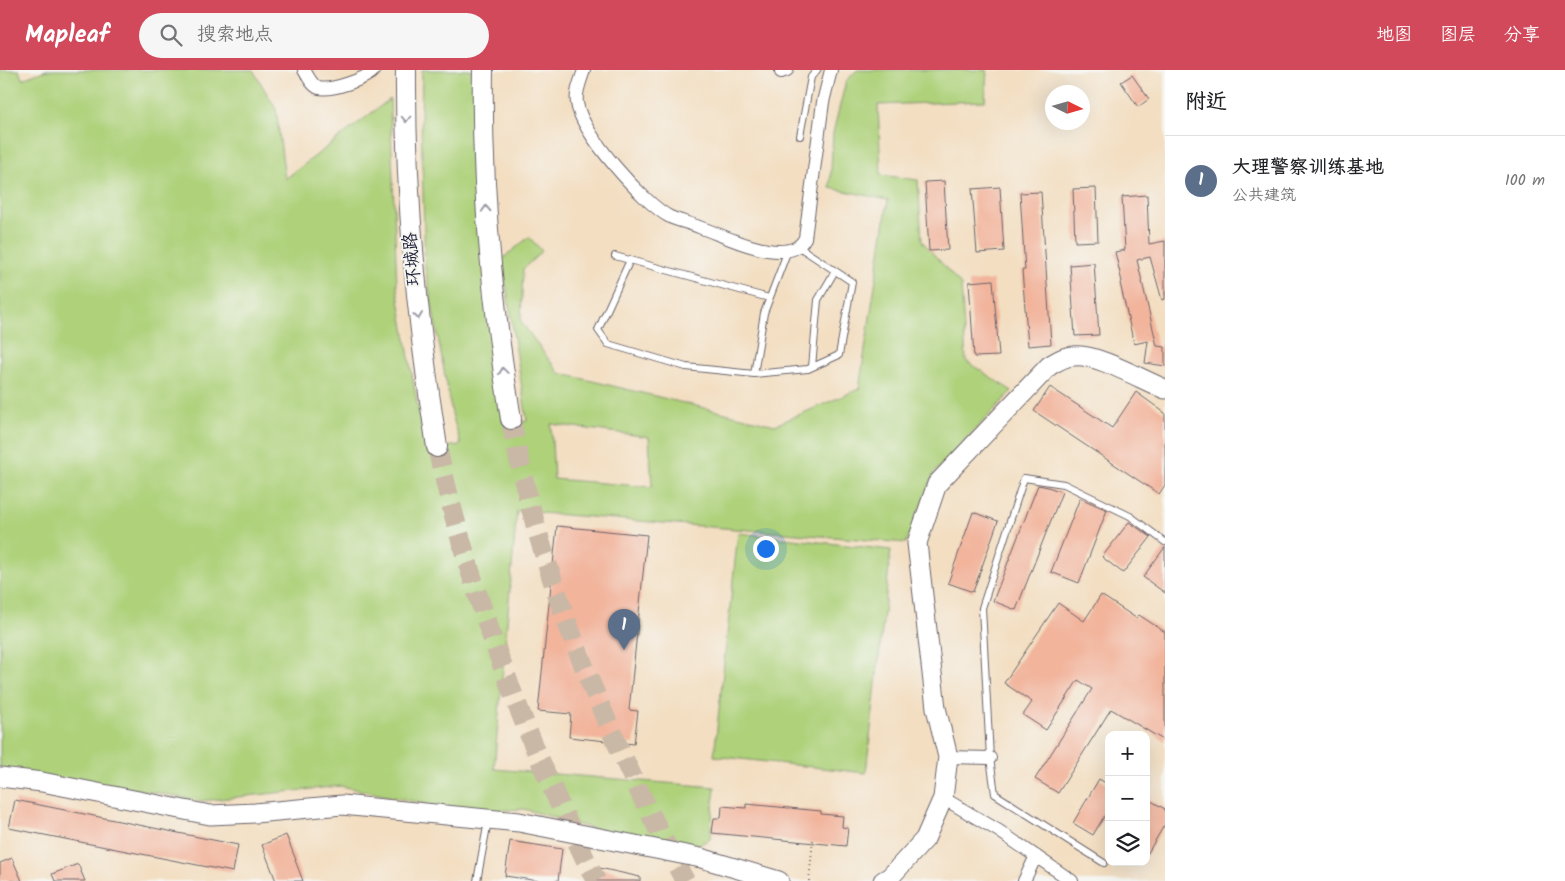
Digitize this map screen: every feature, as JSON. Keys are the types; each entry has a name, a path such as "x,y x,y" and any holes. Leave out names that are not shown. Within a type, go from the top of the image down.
{"main road":[{"name":"环城路","path":"406,70 407,178 413,268 437,447"},
{"path":"483,70 484,174 490,261 500,348 511,419"}],"street":[{"path":"304,70 312,84 317,87 328,88 363,78 374,70"},
{"path":"584,70 577,99 577,105 582,117 600,148 646,199 669,217 770,250 793,248 802,242 806,233 823,102 832,70"},
{"path":"883,881 890,877 925,839 943,798 948,757 936,708 917,543 937,484 1049,366 1058,360 1073,356 1090,357 1165,389"},
{"path":"948,757 990,758"},
{"path":"0,777 42,782 210,815 342,805 519,822 701,858 779,881"},
{"path":"943,798 999,831 1072,881"},
{"path":"1024,881 1036,856"}],"lane":[{"path":"800,136 811,76 817,70"},
{"path":"630,260 598,330 608,344 686,367 754,374 808,369 839,355 852,282 793,248 769,298 764,313 754,374"},
{"path":"615,256 769,298"},
{"path":"812,367 818,300 835,271"},
{"path":"1104,863 995,794 990,758 982,608 1024,478 1064,484 1130,516 1165,542"},
{"path":"477,881 488,820"}],"path":[{"path":"809,881 813,840"}],"green space":[{"path":"0,70 19,70 22,79 47,70 253,70 276,109 285,179 390,99 397,288 425,449 461,445 452,414 425,267 421,120 422,70 480,70 503,423 527,421 502,259 529,237 542,251 523,269 521,322 559,373 775,425 859,389 888,200 830,188 833,133 846,81 857,70 987,70 985,101 878,105 881,175 918,180 922,241 961,285 966,361 1012,391 934,473 906,543 517,511 494,769 715,787 710,839 693,848 590,828 524,809 475,812 430,805 340,786 201,801 136,789 0,774","holes":["551,424 649,437 652,487 554,479"]},
{"path":"738,533 891,550 866,773 714,756"}],"building":[{"path":"1132,75 1149,99 1138,107 1121,82"},
{"path":"944,181 948,250 929,251 925,182"},
{"path":"1000,187 1004,251 977,253 972,189"},
{"path":"1096,188 1098,241 1075,242 1073,189"},
{"path":"1041,192 1051,344 1028,346 1022,270 1025,270 1020,193"},
{"path":"1147,195 1149,244 1165,241 1165,299 1162,300 1150,257 1137,260 1157,346 1165,347 1165,366 1145,363 1148,341 1134,344 1115,252 1125,250 1122,197"},
{"path":"1094,263 1099,335 1075,336 1070,265"},
{"path":"993,280 999,356 974,357 969,282"},
{"path":"1050,387 1112,428 1136,392 1165,413 1165,485 1159,494 1034,411"},
{"path":"1038,485 1062,492 1016,610 993,601"},
{"path":"1080,498 1107,510 1079,583 1051,572"},
{"path":"973,512 998,521 973,592 948,583"},
{"path":"1129,522 1151,537 1123,573 1102,557"},
{"path":"557,526 647,535 629,710 638,711 634,744 569,737 571,714 538,711"},
{"path":"1165,547 1165,593 1143,577"},
{"path":"1101,595 1136,618 1139,615 1165,632 1165,741 1111,709 1058,793 1035,779 1092,689 1078,680 1046,730 1023,715 1032,702 1004,683 1058,603 1084,621"},
{"path":"1099,779 1105,783 1105,815 1093,835 1073,823"},
{"path":"15,800 238,845 233,872 9,828"},
{"path":"1150,800 1165,809 1165,824 1150,849"},
{"path":"746,804 821,811 821,814 843,816 842,827 848,828 846,846 712,833 714,818 721,818 722,806 746,808"},
{"path":"286,835 303,881 276,881 262,845"},
{"path":"510,841 562,849 558,881 539,881 505,876"},
{"path":"12,858 22,881 0,881 0,863"},
{"path":"78,864 85,881 55,881 52,874"},
{"path":"595,867 640,877 640,881 592,881"}],"tunnel":[{"path":"511,419 524,479 558,598 580,656 629,770 685,881"},
{"path":"437,447 466,559 503,668 547,776 596,881"}],"place":[{"name":"大理警察训练基地","path":"624,650"}]}
